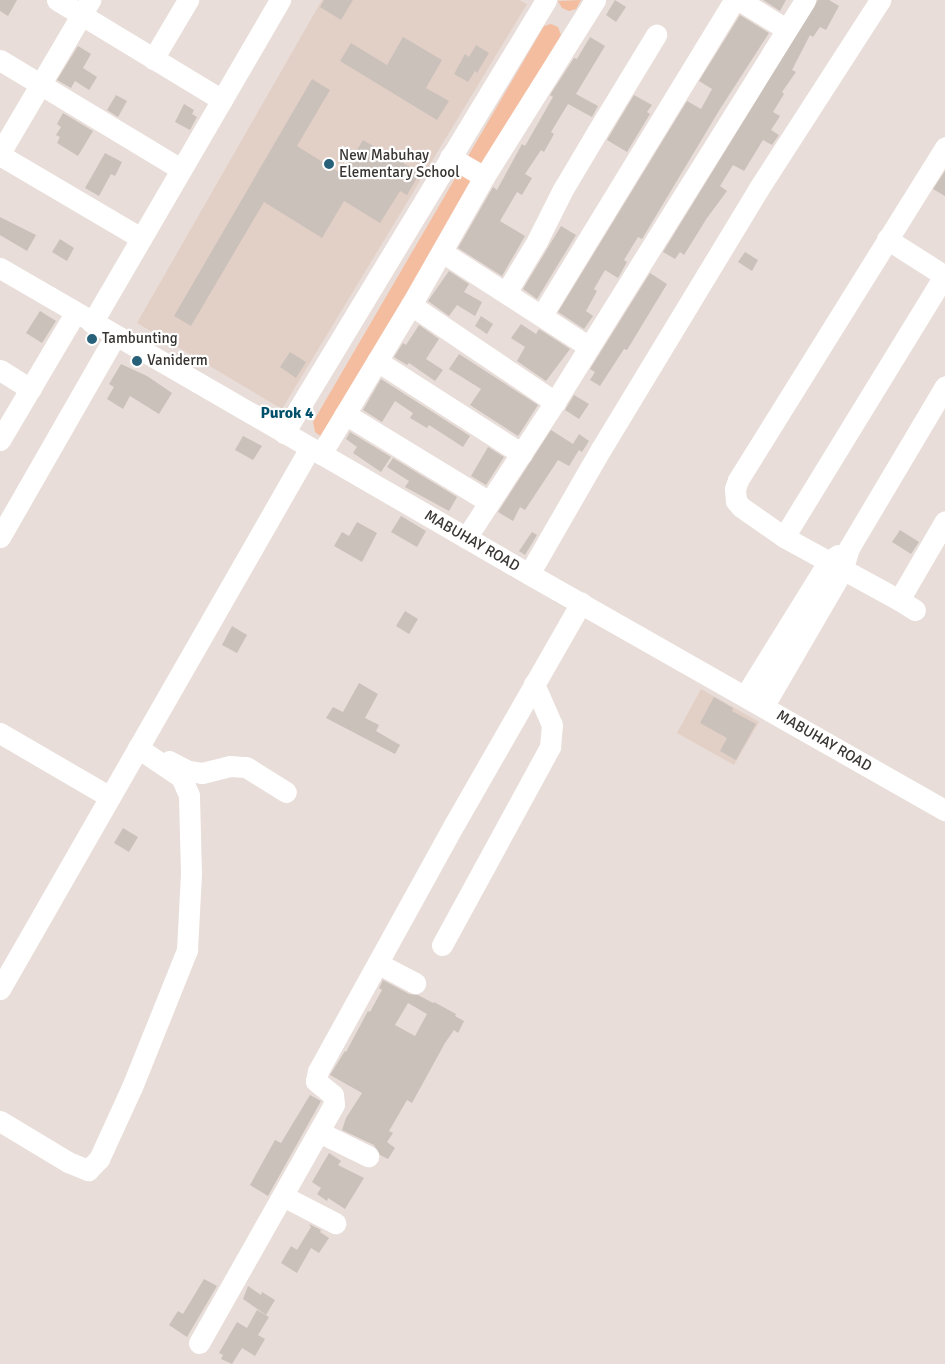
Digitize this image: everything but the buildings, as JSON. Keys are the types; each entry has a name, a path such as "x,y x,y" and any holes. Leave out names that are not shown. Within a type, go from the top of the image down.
{"street":[{"path":"57,0 86,7 153,59 222,100"},
{"path":"153,59 188,0"},
{"path":"0,440 31,389 141,238 280,0"},
{"path":"0,989 110,797 315,451 345,414 411,305 484,177 595,0"},
{"path":"542,315 734,0"},
{"path":"739,0 786,29"},
{"path":"466,538 555,402 588,346 805,0"},
{"path":"529,574 601,449 759,188 880,0"},
{"path":"284,433 368,296 539,2"},
{"path":"86,7 0,154 141,238"},
{"path":"507,291 537,241 592,140 656,35"},
{"path":"0,60 181,170"},
{"path":"945,147 738,480 735,489 736,501 741,508 784,537 907,606 945,521"},
{"path":"450,157 484,177"},
{"path":"784,537 945,275 888,239"},
{"path":"442,252 507,291 588,346"},
{"name":"MABUHAY ROAD","path":"0,268 114,336 466,538 945,810"},
{"path":"411,305 555,402"},
{"path":"0,537 114,336"},
{"path":"377,361 522,454"},
{"path":"0,370 31,389"},
{"path":"754,702 835,567 849,548 945,386"},
{"path":"345,414 489,502"},
{"path":"199,1344 284,1196 335,1100 333,1094 316,1082 318,1071 379,964 455,823 581,603"},
{"path":"442,945 550,747 552,725 534,684"},
{"path":"0,733 110,797"},
{"path":"140,746 188,771 202,773 230,766 246,767 286,792"},
{"path":"0,1122 68,1162 88,1170 99,1159 104,1150 187,950 191,873 189,795 181,777 140,746"},
{"path":"379,964 415,983"},
{"path":"319,1132 368,1156"},
{"path":"284,1196 335,1223"}],"shaded area":[{"name":"New Mabuhay Elementary School","path":"322,0 519,0 527,4 282,409 137,323"},
{"path":"581,0 576,9 569,11 562,8 558,1"},
{"path":"551,24 558,27 561,35 322,437 315,432 313,422 544,26"},
{"path":"701,689 759,722 734,765 677,733"}],"place":[{"name":"New Mabuhay Elementary School","path":"329,164"},
{"name":"Tambunting","path":"92,339"},
{"name":"Vaniderm","path":"137,361"}],"district":[{"name":"Purok 4","path":"287,413"}]}
